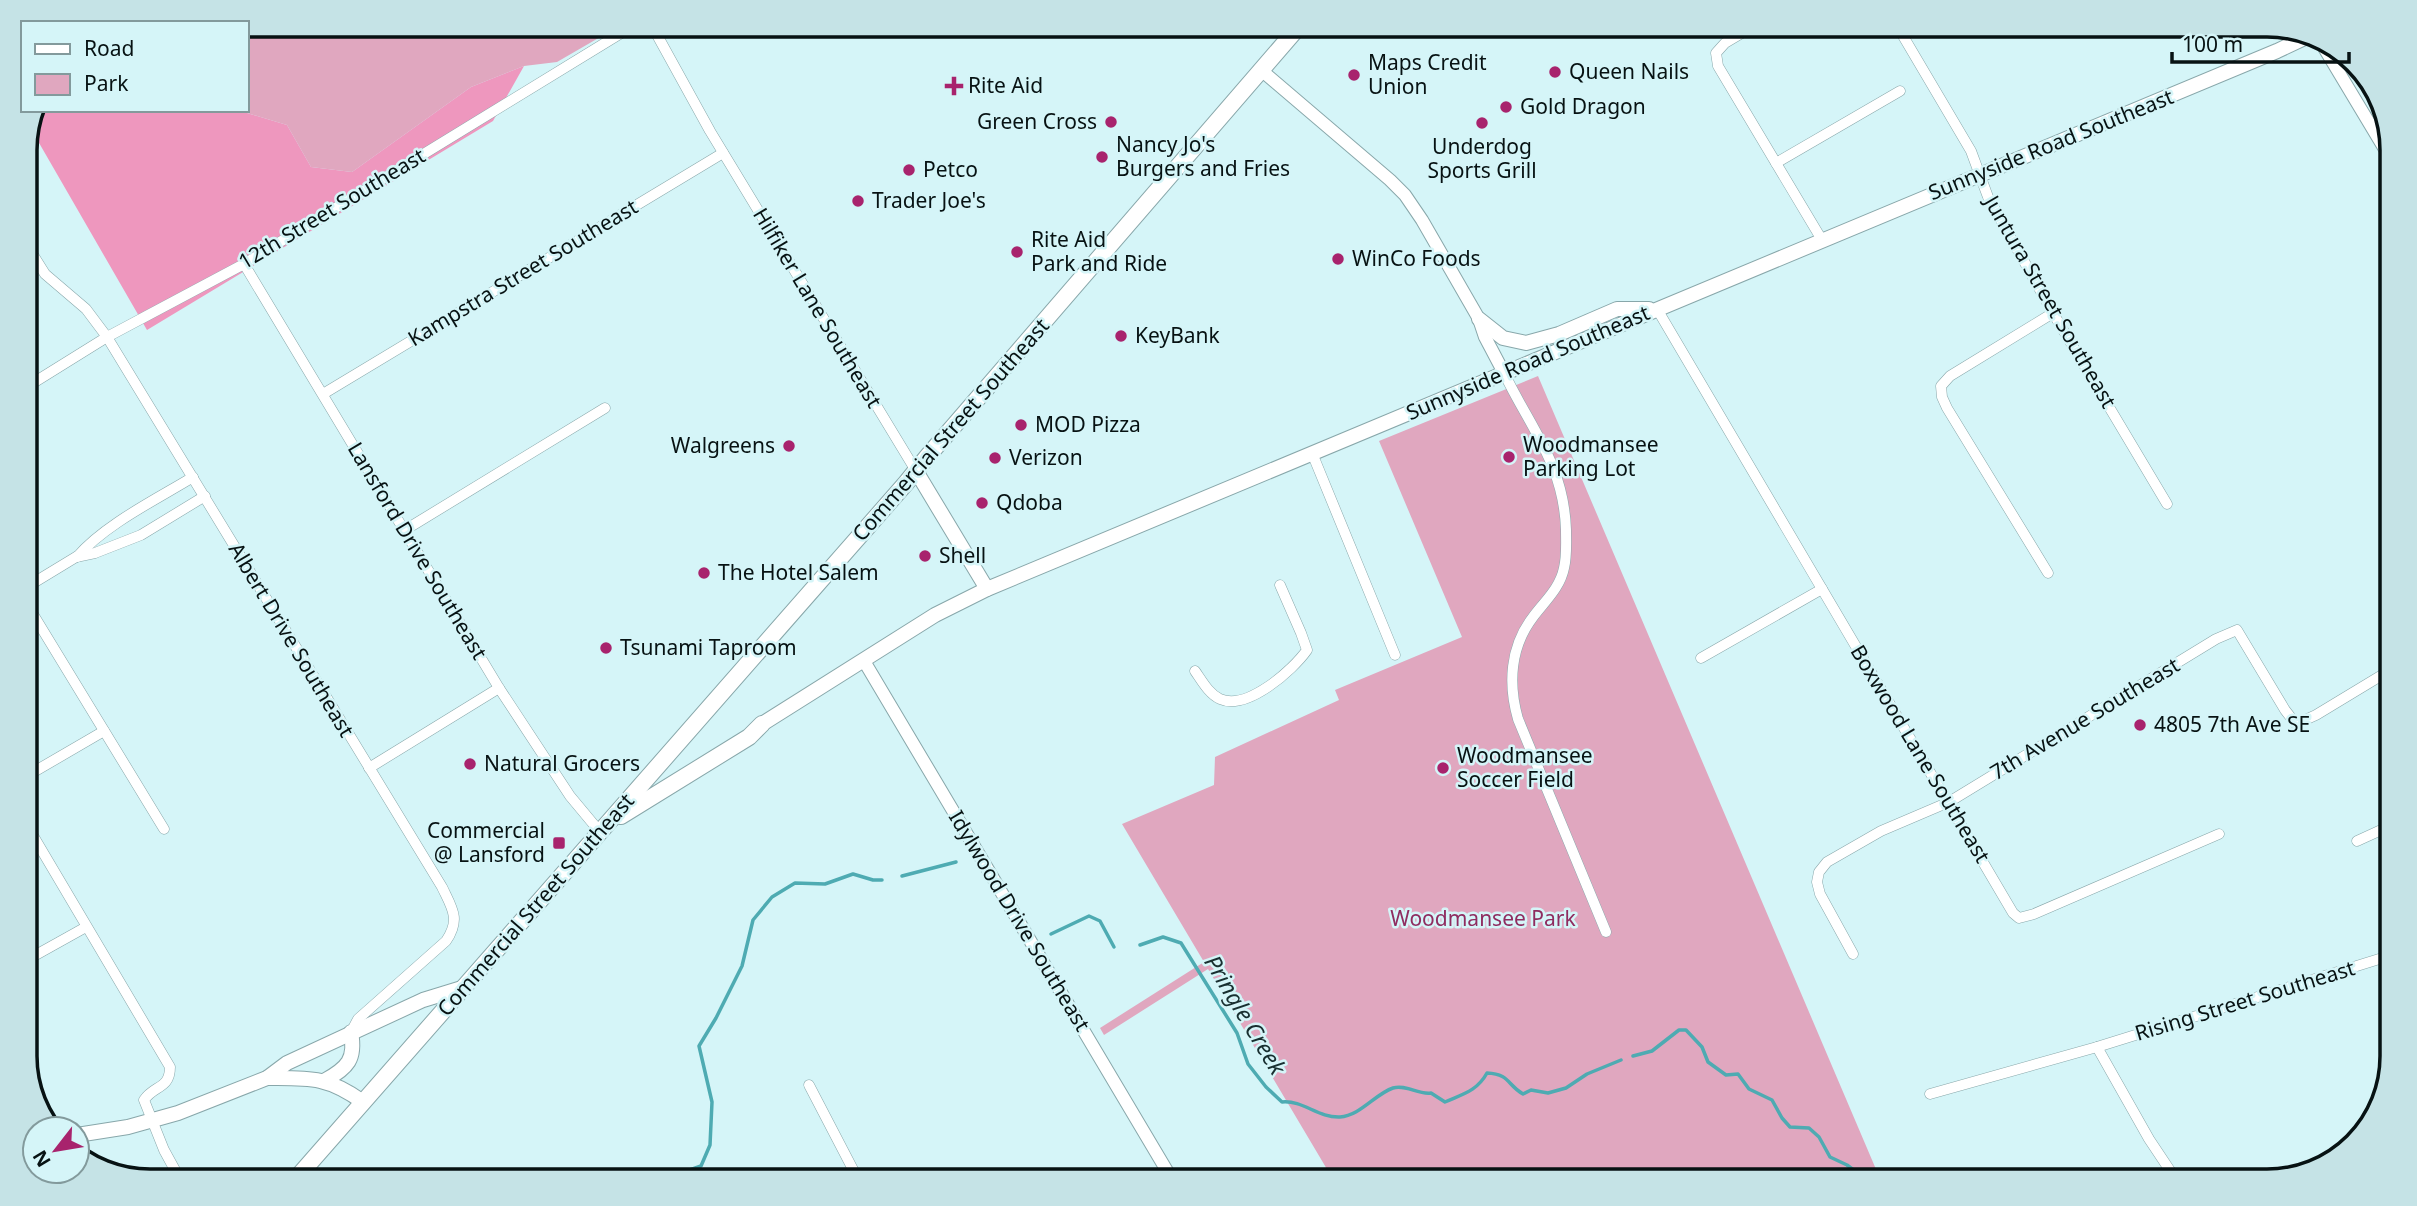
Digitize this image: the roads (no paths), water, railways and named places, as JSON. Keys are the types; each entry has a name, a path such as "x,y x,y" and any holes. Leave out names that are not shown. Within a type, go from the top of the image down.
{"main road":[{"name":"Commercial Street Southeast","path":"304,1169 916,471 1290,37"},
{"name":"Sunnyside Road Southeast","path":"762,724 935,615 987,589 2297,41"},
{"path":"1479,319 1503,338 1526,343 1559,334 1617,309 1657,309"},
{"name":"Hilfiker Lane Southeast","path":"916,471 987,589"},
{"path":"604,828 749,737 762,724"},
{"path":"91,1132 152,1121 267,1078 286,1063 351,1031 423,1000 462,988"},
{"path":"324,1081 341,1072 349,1062 353,1047 351,1031"},
{"path":"267,1078 306,1077 324,1081 345,1089 363,1102"}],"street":[{"name":"12th Street Southeast","path":"37,380 107,337 244,264 615,37"},
{"name":"Hilfiker Lane Southeast","path":"658,37 723,153 916,471"},
{"path":"1735,37 1725,43 1716,54 1718,66 1822,240"},
{"name":"Juntura Street Southeast","path":"1904,37 1971,151 1988,197 2053,313 2168,504"},
{"path":"2327,54 2380,141"},
{"path":"1261,70 1405,195 1479,319 1485,337 1552,462 1561,485 1566,552 1562,573 1552,595 1522,635 1513,662 1512,696 1518,719 1606,932"},
{"path":"1776,163 1900,91"},
{"name":"Kampstra Street Southeast","path":"323,394 723,153"},
{"name":"Albert Drive Southeast","path":"37,261 45,274 86,309 107,337 442,887 454,914 451,934 438,950 358,1019 351,1031"},
{"name":"Lansford Drive Southeast","path":"244,264 499,688 569,796 604,828"},
{"name":"Boxwood Lane Southeast","path":"1657,309 2019,918 2034,914 2219,834"},
{"path":"2048,573 1947,408 1941,386 1950,376 2053,313"},
{"path":"405,530 605,408"},
{"path":"1312,453 1395,655"},
{"path":"37,581 76,557 87,545 193,477"},
{"path":"76,557 95,553 141,535 205,496"},
{"path":"1195,671 1213,696 1224,701 1243,698 1283,677 1307,650 1280,585"},
{"path":"1701,658 1822,589"},
{"path":"37,621 164,829"},
{"name":"7th Avenue Southeast","path":"1853,954 1820,894 1817,882 1819,872 1827,862 1881,831 1949,802 2216,639 2237,629 2296,724 2380,676"},
{"name":"Idylwood Drive Southeast","path":"864,661 1166,1169"},
{"path":"369,768 499,688"},
{"path":"37,770 104,731"},
{"path":"2357,841 2380,830"},
{"path":"37,843 170,1067 166,1082 147,1094 144,1100 175,1169"},
{"path":"37,954 86,927"},
{"name":"Rising Street Southeast","path":"1930,1094 2097,1047 2380,959"},
{"path":"2097,1047 2169,1169"},
{"path":"809,1085 853,1169"}],"waterway":[{"name":"Pringle Creek","path":"902,876 956,862"},
{"name":"Pringle Creek","path":"692,1169 701,1166 710,1145 712,1102 699,1046 742,966 753,920 772,897 795,883 825,884 853,874 882,880"},
{"name":"Pringle Creek","path":"1051,934 1089,916 1100,921 1114,947"},
{"name":"Pringle Creek","path":"1140,945 1163,937 1181,943 1237,1033 1248,1064 1266,1087 1282,1102 1297,1104 1332,1117 1354,1113 1386,1091 1398,1087 1431,1093 1445,1102 1474,1088 1487,1073 1500,1075 1523,1094 1531,1090 1548,1093 1566,1088 1587,1074 1621,1060"},
{"name":"Pringle Creek","path":"1633,1056 1652,1051 1679,1030 1686,1030 1702,1047 1708,1062 1726,1075 1738,1074 1749,1089 1772,1100 1790,1127 1809,1128 1819,1137 1830,1157 1852,1169"}],"place":[{"name":"Queen Nails","path":"1555,72"},
{"name":"Maps Credit Union","path":"1354,75"},
{"name":"Rite Aid","path":"954,86"},
{"name":"Gold Dragon","path":"1506,107"},
{"name":"Green Cross","path":"1111,122"},
{"name":"Underdog Sports Grill","path":"1482,123"},
{"name":"Nancy Jo's Burgers and Fries","path":"1102,157"},
{"name":"Petco","path":"909,170"},
{"name":"Trader Joe's","path":"858,201"},
{"name":"Rite Aid Park and Ride","path":"1017,252"},
{"name":"WinCo Foods","path":"1338,259"},
{"name":"KeyBank","path":"1121,336"},
{"name":"MOD Pizza","path":"1021,425"},
{"name":"Walgreens","path":"789,446"},
{"name":"Woodmansee Parking Lot","path":"1509,457"},
{"name":"Verizon","path":"995,458"},
{"name":"Qdoba","path":"982,503"},
{"name":"Shell","path":"925,556"},
{"name":"The Hotel Salem","path":"704,573"},
{"name":"Tsunami Taproom","path":"606,648"},
{"name":"4805 7th Ave SE","path":"2140,725"},
{"name":"Natural Grocers","path":"470,764"},
{"name":"Woodmansee Soccer Field","path":"1443,768"},
{"name":"Commercial @ Lansford","path":"559,843"}],"park label":[{"name":"Woodmansee Park","path":"1483,919"}]}
